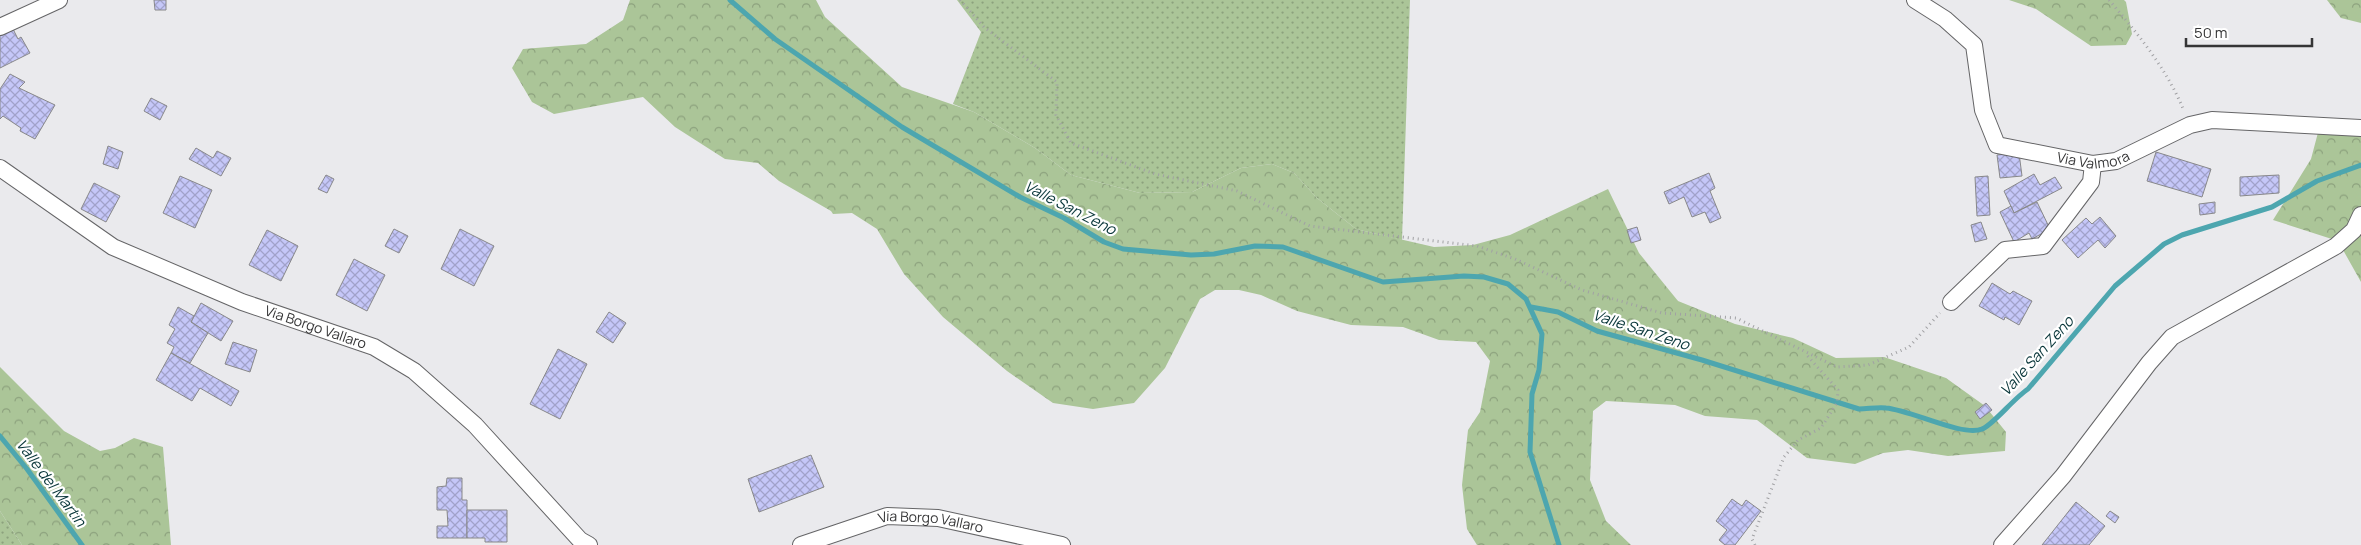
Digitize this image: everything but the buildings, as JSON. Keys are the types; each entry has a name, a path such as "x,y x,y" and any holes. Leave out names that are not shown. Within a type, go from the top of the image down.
{"street":[{"path":"0,27 59,0"},
{"name":"Via Valmora","path":"1915,0 1944,18 1974,44 1983,110 1997,145 2093,164 2116,162 2190,125 2212,120 2361,128"},
{"path":"1951,302 2006,250 2043,246 2091,182 2093,164"},
{"name":"Via Borgo Vallaro","path":"0,168 113,247 242,302 374,347 414,371 475,425 523,480 580,540 590,545"},
{"path":"2002,545 2063,476 2149,363 2172,337 2336,246 2354,230 2361,215"},
{"name":"Via Borgo Vallaro","path":"801,545 887,516 938,518 1062,545"}],"path":[{"path":"960,0 984,27 1057,82 1056,115 1071,143 1155,174 1237,191 1310,226 1477,246 1515,259 1582,290 1662,313 1736,318 1837,367 1868,365 1909,347 1951,302"},
{"path":"2109,0 2148,47 2178,96 2190,125"},
{"path":"1754,545 1752,539 1784,457 1798,440 1821,428 1837,403 1838,390 1822,374 1804,351"}],"green space":[{"path":"630,0 816,0 825,17 902,87 974,112 1035,148 1071,175 1140,193 1192,192 1241,168 1272,164 1294,173 1317,198 1356,229 1434,247 1473,245 1510,235 1608,189 1639,253 1678,301 1735,324 1793,338 1836,358 1884,357 1946,378 1985,406 2006,432 2005,451 1948,456 1908,450 1883,453 1855,464 1807,458 1757,420 1705,416 1675,405 1606,401 1593,411 1590,480 1606,521 1631,545 1477,545 1467,529 1462,485 1468,430 1480,412 1490,361 1476,342 1439,340 1403,327 1351,325 1297,311 1261,295 1239,290 1215,290 1200,299 1165,368 1134,403 1093,409 1053,403 1007,371 943,317 904,274 877,229 852,213 833,214 831,211 779,181 758,163 725,159 675,127 643,97 554,114 532,102 512,68 523,49 586,44 623,20"},
{"path":"957,0 1410,0 1402,240 1356,229 1317,198 1294,173 1272,164 1241,168 1192,192 1140,193 1071,175 1035,148 974,112 953,104 981,32"},
{"path":"2009,0 2124,0 2132,34 2126,45 2091,46 2036,9"},
{"path":"2327,0 2361,0 2361,23 2341,18"},
{"path":"2320,125 2361,129 2361,282 2338,241 2273,220 2311,159"},
{"path":"0,367 64,431 100,451 115,448 134,438 163,447 171,545 22,545 0,511"},
{"path":"0,511 22,545 0,545"}],"waterway":[{"name":"Valle San Zeno","path":"730,0 775,39 902,127 1020,197 1064,218 1104,242 1123,249 1191,255 1214,254 1255,246 1283,247 1383,282 1464,276 1484,277 1508,284 1526,299 1542,334 1539,370 1532,394 1530,452 1559,545"},
{"name":"Valle San Zeno","path":"1531,307 1558,312 1597,331 1702,360 1859,409 1886,408 1962,429 1982,429 2028,389 2115,286 2164,244 2182,235 2272,207 2317,181 2361,165"},
{"name":"Valle del Martin","path":"0,436 27,469 82,545"}]}
